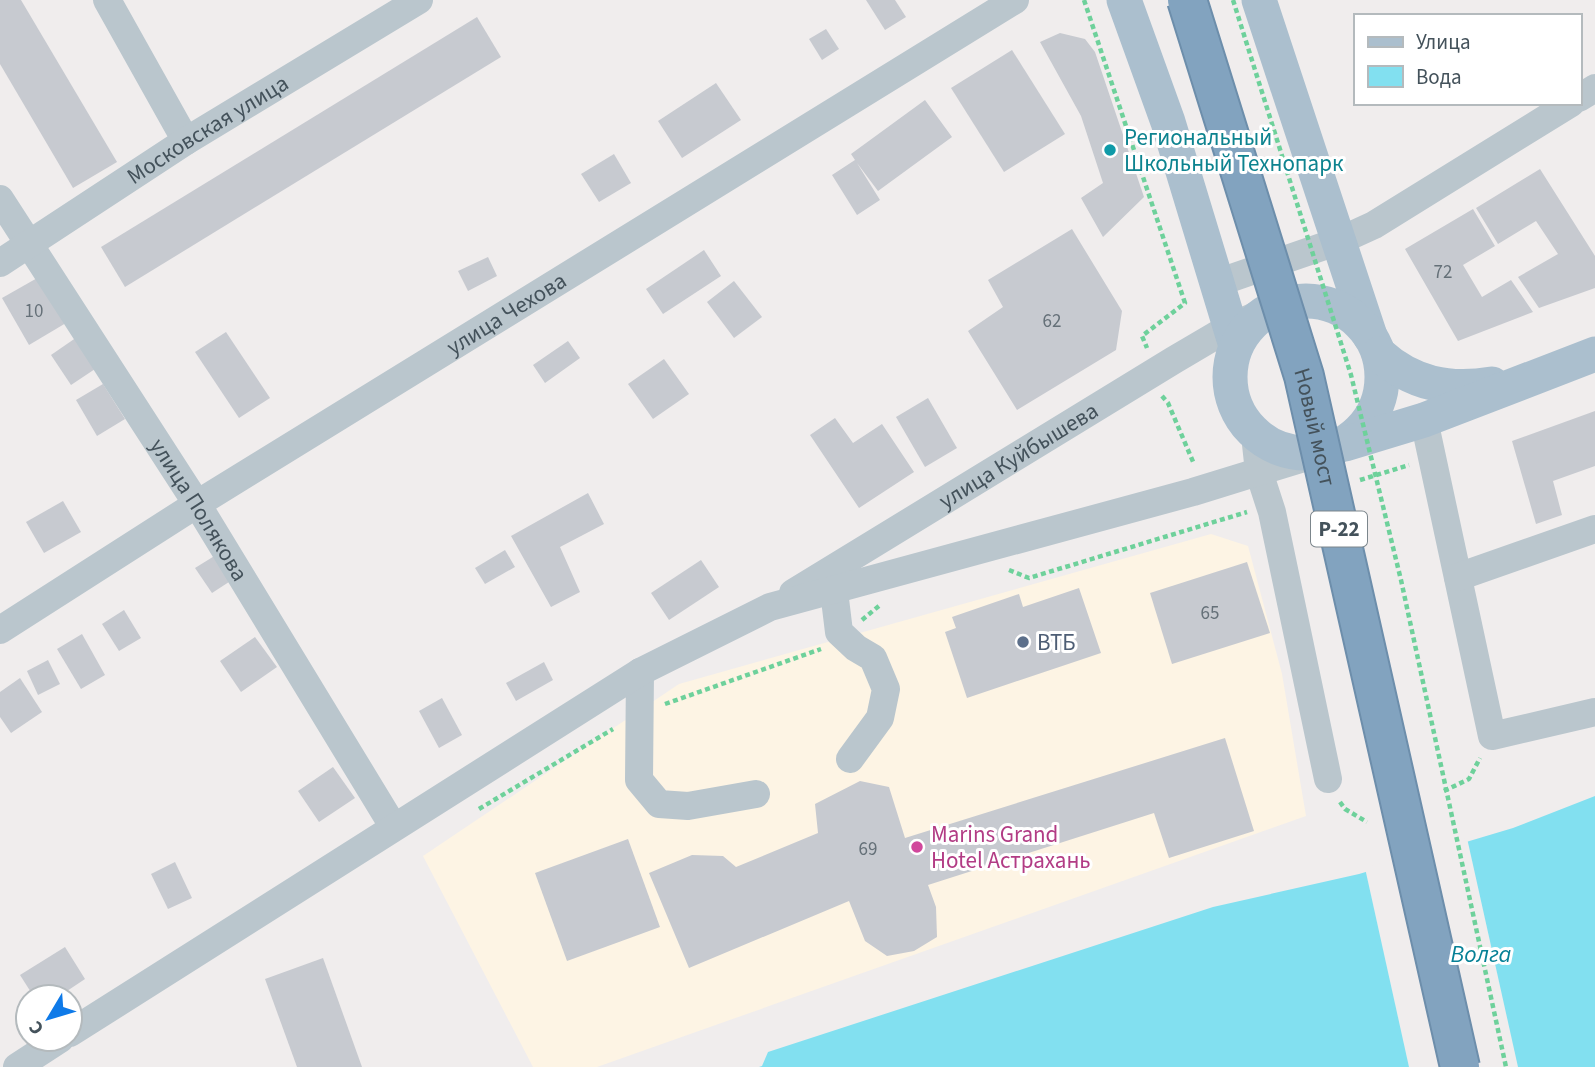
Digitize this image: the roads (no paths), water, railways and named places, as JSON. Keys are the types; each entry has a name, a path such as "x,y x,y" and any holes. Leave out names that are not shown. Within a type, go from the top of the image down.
{"highway":[{"name":"Новый мост","path":"1187,0 1304,376 1460,1067"}],"main road":[{"path":"1124,0 1168,121 1233,337 1229,370 1231,394 1240,416 1255,435 1275,448 1299,454 1334,448 1424,420 1595,354"},
{"path":"1259,0 1374,345 1383,380 1377,405 1364,427 1334,448"},
{"path":"1233,337 1270,309 1303,301 1320,302 1348,314 1398,372 1424,383 1478,386 1530,377"}],"street":[{"path":"107,0 186,141"},
{"name":"Московская улица","path":"0,263 186,141 419,0"},
{"name":"улица Чехова","path":"0,630 197,504 1016,0"},
{"path":"1217,283 1339,241 1374,225 1568,105"},
{"name":"улица Полякова","path":"0,199 197,504 393,825"},
{"name":"улица Куйбышева","path":"769,607 1159,383 1233,337"},
{"path":"1424,420 1492,736 1595,712"},
{"path":"1255,435 1258,472 1272,512 1328,779"},
{"path":"84,1024 393,825 640,671 769,607 1210,487 1334,448"},
{"path":"1458,577 1595,529"},
{"path":"834,591 839,632 856,648 873,658 886,689 880,718 850,759"},
{"path":"640,671 639,780 659,804 688,806 756,794"},
{"path":"17,1067 38,1053"}],"water":[{"name":"Волга","path":"1595,796 1595,1067 759,1067 768,1052 1213,907 1359,874 1513,828"}],"place":[{"name":"Региональный Школьный Технопарк","path":"1110,150"},
{"name":"ВТБ","path":"1023,642"},
{"name":"Marins Grand Hotel Астрахань","path":"917,847"}]}
